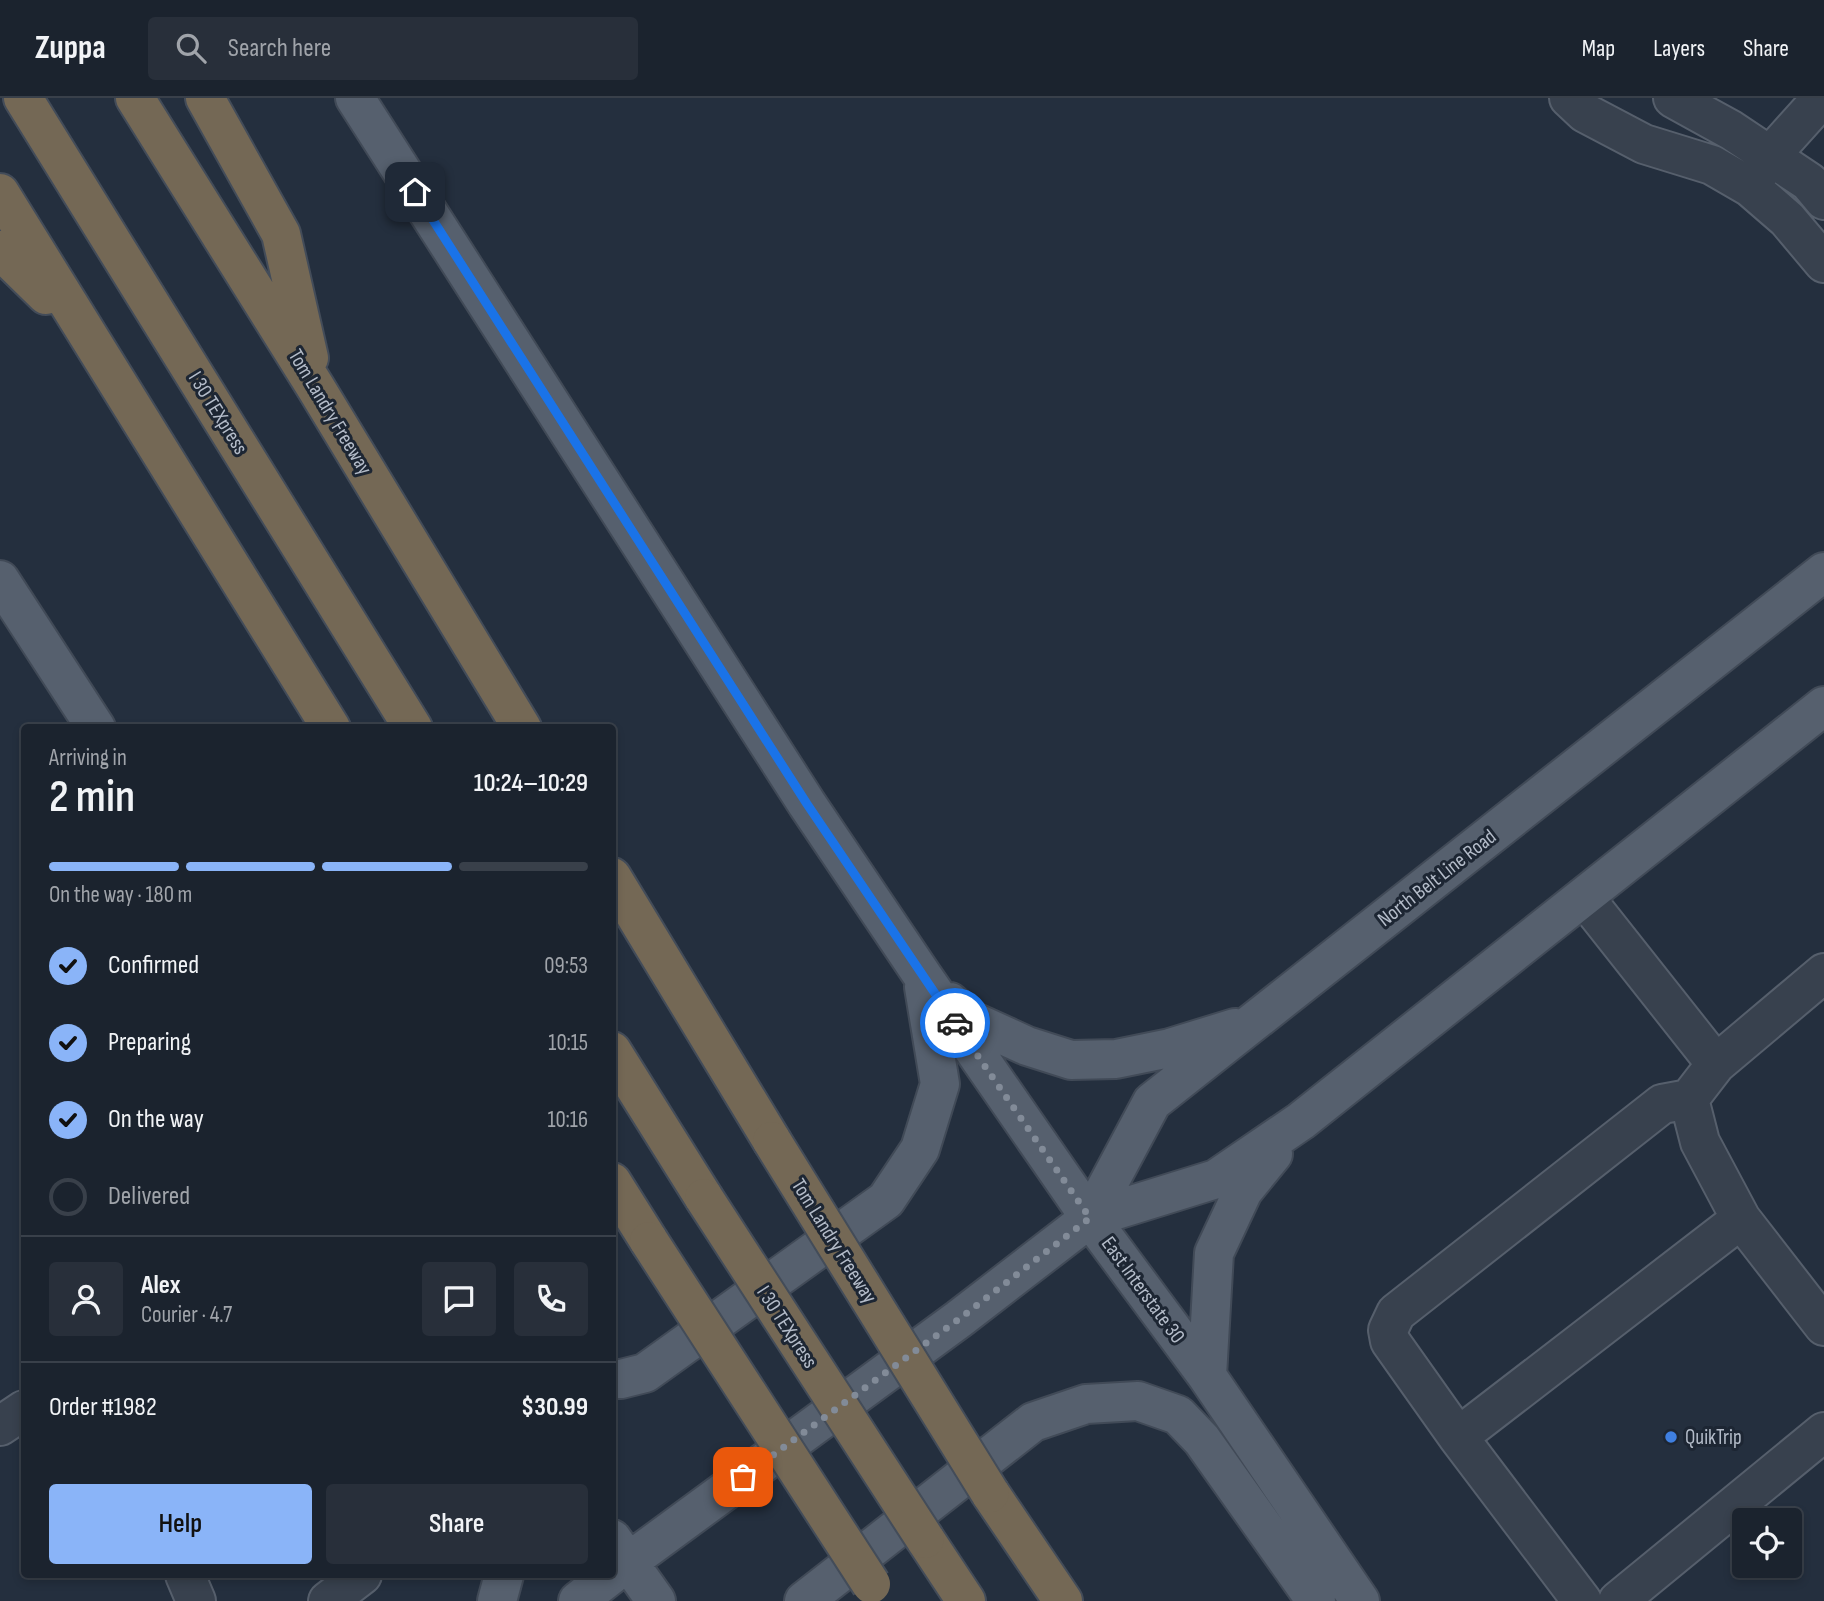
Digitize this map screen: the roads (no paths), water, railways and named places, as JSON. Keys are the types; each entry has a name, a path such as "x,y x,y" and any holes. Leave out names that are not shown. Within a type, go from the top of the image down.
{"highway":[{"name":"I 30 TEXpress","path":"23,98 411,724"},
{"name":"Tom Landry Freeway","path":"135,98 316,388 520,724"},
{"path":"205,98 281,234 316,388"},
{"path":"0,193 329,724"},
{"path":"0,250 91,340"},
{"name":"Tom Landry Freeway","path":"616,884 990,1493 1063,1601"},
{"name":"I 30 TEXpress","path":"616,1057 704,1198 967,1601"},
{"path":"616,1188 877,1592"}],"main road":[{"name":"East Interstate 30","path":"355,98 807,804 1090,1218 1207,1376 1360,1601"},
{"name":"North Belt Line Road","path":"1090,1218 1153,1102 1824,572"},
{"path":"0,580 93,724"},
{"name":"North Belt Line Road","path":"616,1563 959,1319 1090,1218 1216,1179 1301,1121 1824,706"},
{"path":"922,975 970,1020 1027,1046 1071,1060 1116,1059 1170,1048 1257,1021"},
{"path":"616,1379 645,1373 886,1200 920,1149 940,1084 922,975"},
{"path":"1207,1376 1214,1253 1243,1191 1301,1121"},
{"path":"804,1601 1033,1422 1086,1404 1138,1401 1178,1415 1202,1440 1316,1601"},
{"path":"616,1563 656,1601"},
{"path":"497,1601 503,1578"},
{"name":"North Belt Line Road","path":"578,1601 601,1578"}],"lane":[{"path":"1569,98 1585,113 1644,144 1712,165 1809,182 1824,200"},
{"path":"1673,98 1731,130 1760,172 1787,219 1824,263"},
{"path":"1760,172 1823,98"},
{"path":"1584,897 1716,1064"},
{"path":"1582,1601 1458,1437 1390,1341 1388,1330 1396,1313 1662,1104 1689,1099 1716,1064 1824,973"},
{"path":"1689,1099 1700,1142 1741,1219 1824,1326"},
{"path":"1458,1437 1741,1219"},
{"path":"0,1426 21,1412"},
{"path":"1618,1601 1824,1432"},
{"path":"186,1578 195,1601"},
{"path":"328,1601 358,1578"}],"place":[{"name":"QuikTrip","path":"1671,1437"}]}
